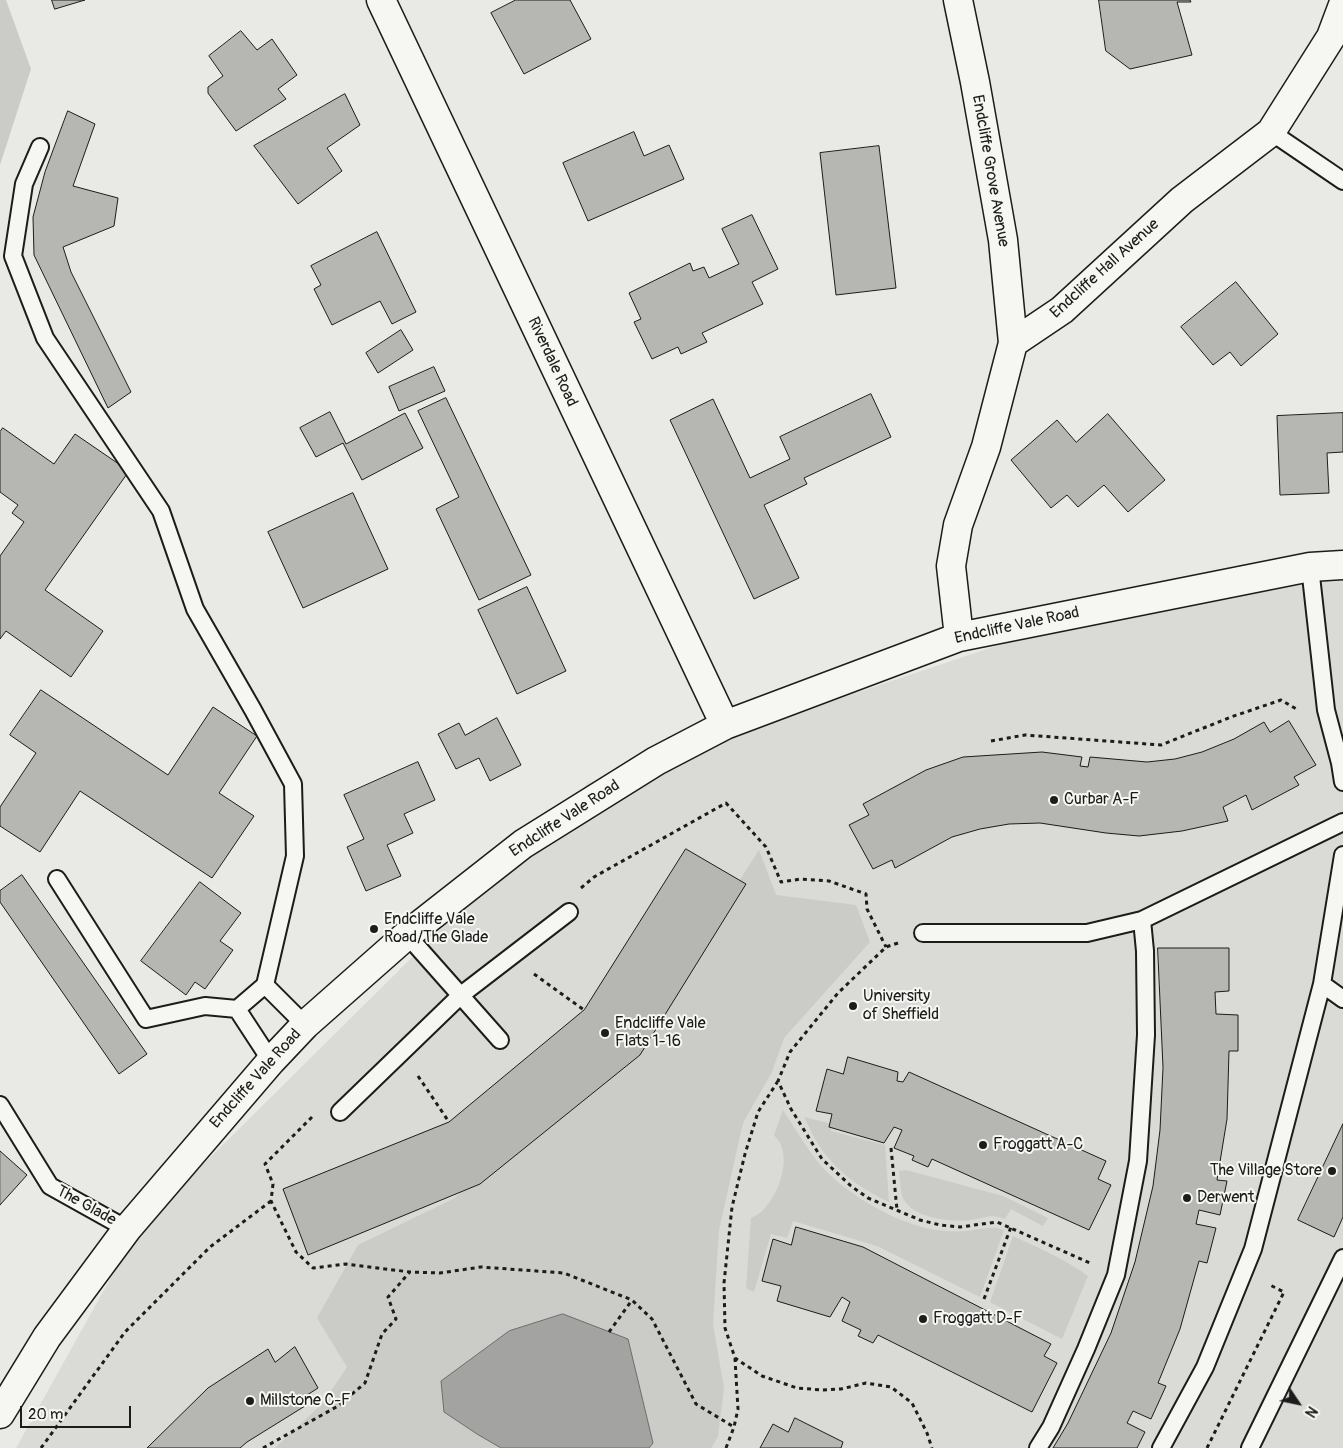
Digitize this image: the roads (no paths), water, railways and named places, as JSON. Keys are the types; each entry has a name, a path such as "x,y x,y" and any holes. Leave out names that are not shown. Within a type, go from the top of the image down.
{"street":[{"name":"Riverdale Road","path":"381,0 725,724"},
{"name":"Endcliffe Grove Avenue","path":"958,0 1004,240 1013,343"},
{"name":"Endcliffe Hall Avenue","path":"1013,343 1062,310 1182,200 1271,132 1331,37 1343,6"},
{"path":"959,637 951,566 958,525 986,447 1013,343"},
{"name":"Endcliffe Vale Road","path":"0,1414 47,1337 127,1229 270,1061 305,1025 407,935 523,844 656,761 725,724 959,637 1310,567 1343,565"}],"lane":[{"path":"1271,132 1343,181"},
{"path":"40,147 24,184 13,256 45,338 161,511 195,609 293,784 295,856 265,985 237,1009 205,1006 146,1020 57,879"},
{"path":"1310,567 1326,710 1343,782"},
{"path":"923,933 1088,933 1142,920 1343,822"},
{"path":"1161,1448 1205,1367 1253,1249 1322,984 1343,856"},
{"path":"340,1112 461,996 569,912"},
{"path":"1038,1448 1051,1427 1079,1367 1116,1275 1138,1161 1146,1035 1145,951 1142,920"},
{"path":"407,935 500,1040"},
{"path":"1322,984 1343,999"},
{"path":"265,985 305,1025"},
{"path":"237,1009 270,1061"},
{"name":"The Glade","path":"0,1106 50,1186 127,1229"},
{"path":"1250,1448 1343,1258"}],"place":[{"name":"Curbar A-F","path":"1054,800"},
{"name":"Endcliffe Vale Road/The Glade","path":"374,929"},
{"name":"University of Sheffield","path":"853,1006"},
{"name":"Endcliffe Vale Flats 1-16","path":"605,1033"},
{"name":"Froggatt A-C","path":"983,1145"},
{"name":"The Village Store","path":"1332,1171"},
{"name":"Derwent","path":"1187,1198"},
{"name":"Froggatt D-F","path":"923,1319"},
{"name":"Millstone C-F","path":"250,1401"}]}
